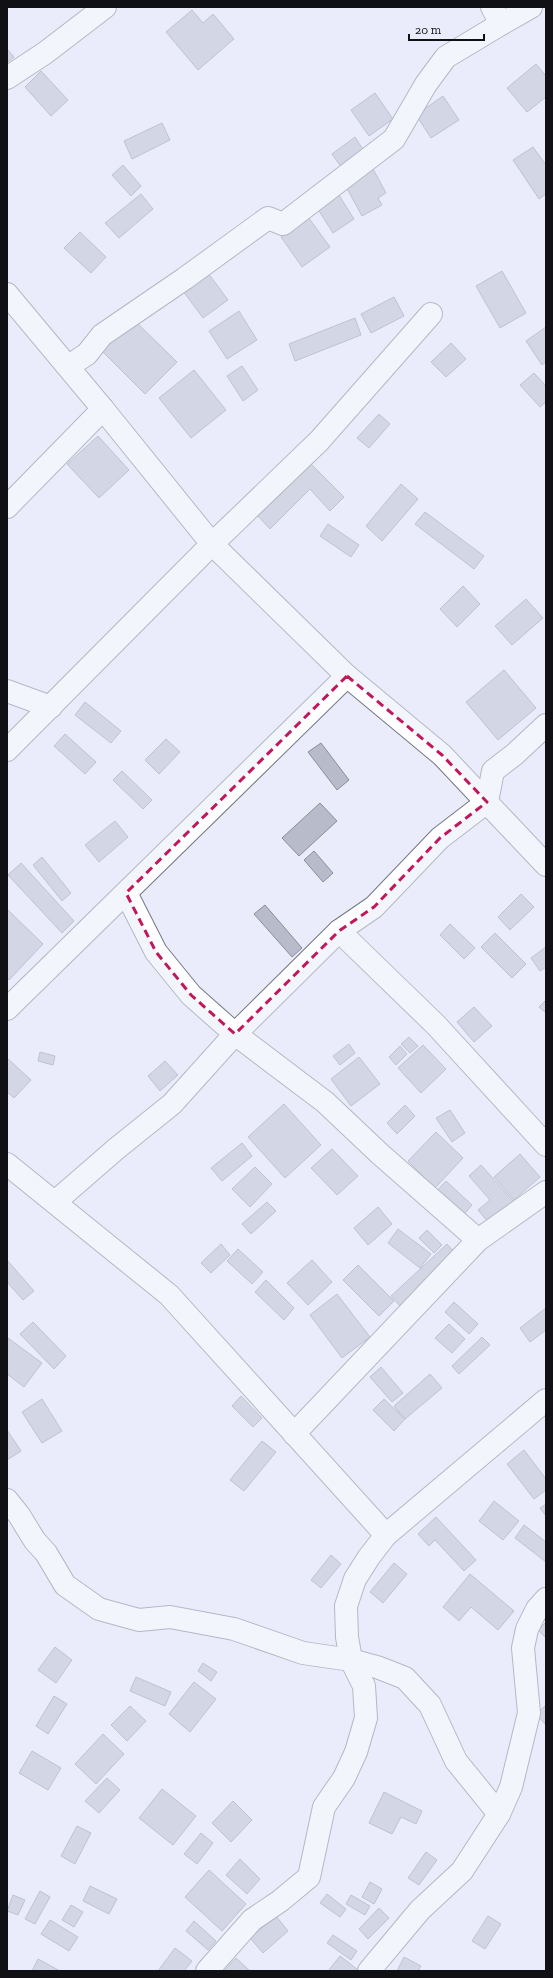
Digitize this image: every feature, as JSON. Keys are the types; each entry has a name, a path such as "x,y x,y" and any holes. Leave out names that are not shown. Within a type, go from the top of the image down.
{"street":[{"path":"7,78 45,53 105,7"},
{"path":"69,366 87,354 102,335 184,279 268,218 284,224 394,139 426,84 446,57 497,16 531,7"},
{"path":"543,7 546,11"},
{"path":"7,294 69,366 212,544 347,676 442,755 546,865"},
{"path":"7,750 212,544 319,442 431,314"},
{"path":"7,507 103,409"},
{"path":"7,1009 347,676"},
{"path":"7,691 51,707"},
{"path":"55,1202 116,1149 172,1104 235,1034 339,931 374,907 440,838 487,802 493,771 515,754 546,724"},
{"path":"126,893 156,952 191,995 235,1034 325,1102 380,1154 478,1240"},
{"path":"339,931 436,1025 546,1145"},
{"path":"7,1164 169,1295 386,1535"},
{"path":"294,1434 478,1240 546,1192"},
{"path":"207,1971 252,1920 280,1901 309,1877 324,1807 344,1778 356,1752 366,1718 364,1686 351,1660 347,1637 346,1606 355,1579 369,1556 386,1535 546,1400"},
{"path":"7,1500 19,1515 35,1541 46,1553 65,1585 99,1609 138,1620 170,1617 234,1629 303,1654 351,1660 377,1667 405,1678 430,1705 456,1761 499,1814"},
{"path":"369,1971 420,1910 462,1871 499,1814 511,1786 528,1713 523,1648 527,1628 537,1609 546,1599"}],"highlighted area":[{"path":"347,676 442,755 487,802 440,838 374,907 339,931 235,1034 191,995 156,952 126,893"}],"building":[{"path":"192,10 203,23 213,14 234,39 198,70 166,32"},
{"path":"7,49 14,57 7,63"},
{"path":"536,64 546,76 546,97 527,112 507,88"},
{"path":"41,71 68,100 51,116 25,87"},
{"path":"375,93 393,119 369,136 351,110"},
{"path":"443,96 459,120 431,138 416,115"},
{"path":"162,123 170,140 132,159 124,141"},
{"path":"355,137 364,151 342,168 332,154"},
{"path":"533,147 546,165 546,194 539,199 513,160"},
{"path":"123,165 141,186 131,196 112,175"},
{"path":"372,167 386,193 378,198 382,205 362,216 344,183"},
{"path":"337,192 354,219 333,233 316,206"},
{"path":"141,194 153,209 119,238 105,223"},
{"path":"308,217 330,247 302,267 281,237"},
{"path":"80,232 106,257 91,273 64,248"},
{"path":"205,269 228,300 203,318 180,287"},
{"path":"502,271 526,313 500,328 476,286"},
{"path":"394,297 404,316 371,333 361,314"},
{"path":"239,311 257,340 227,359 209,331"},
{"path":"355,318 361,335 295,361 289,344"},
{"path":"133,319 177,362 145,394 102,351"},
{"path":"546,327 546,362 542,365 526,341"},
{"path":"451,343 466,359 446,377 431,362"},
{"path":"242,366 258,390 243,401 227,376"},
{"path":"194,370 226,410 191,438 159,398"},
{"path":"534,373 546,386 546,402 540,407 520,385"},
{"path":"379,414 390,424 369,448 357,438"},
{"path":"98,436 129,470 99,498 67,464"},
{"path":"311,464 344,497 330,511 310,489 270,529 258,516"},
{"path":"401,484 418,499 382,541 366,526"},
{"path":"425,512 484,556 474,569 415,524"},
{"path":"328,524 359,545 351,557 320,536"},
{"path":"463,586 480,604 457,627 440,609"},
{"path":"526,599 543,618 512,645 495,626"},
{"path":"504,670 536,708 498,740 466,702"},
{"path":"85,702 121,731 111,743 75,715"},
{"path":"65,734 96,762 85,774 54,746"},
{"path":"166,739 180,752 159,774 145,760"},
{"path":"321,743 349,780 337,790 308,752"},
{"path":"122,771 152,800 143,809 113,780"},
{"path":"320,803 337,821 299,856 282,838"},
{"path":"115,821 128,837 99,862 85,845"},
{"path":"314,851 333,873 323,882 304,860"},
{"path":"42,857 71,893 62,901 33,865"},
{"path":"21,863 74,921 62,933 8,875"},
{"path":"521,894 534,907 510,930 498,917"},
{"path":"265,905 302,948 292,957 254,914"},
{"path":"7,909 43,944 9,980 7,977"},
{"path":"450,924 475,948 464,959 440,935"},
{"path":"495,933 526,964 512,978 481,947"},
{"path":"546,947 546,967 540,971 531,958"},
{"path":"546,1000 546,1013 539,1007"},
{"path":"474,1007 492,1026 474,1042 457,1022"},
{"path":"409,1037 418,1046 410,1053 401,1044"},
{"path":"349,1044 355,1053 340,1065 333,1056"},
{"path":"423,1045 446,1069 421,1093 398,1068"},
{"path":"400,1046 407,1054 396,1065 389,1057"},
{"path":"40,1052 55,1056 53,1065 38,1061"},
{"path":"359,1057 380,1084 351,1106 331,1079"},
{"path":"7,1058 31,1080 14,1098 7,1092"},
{"path":"165,1061 178,1075 160,1091 148,1076"},
{"path":"284,1104 321,1145 285,1178 248,1137"},
{"path":"405,1105 415,1116 397,1134 387,1123"},
{"path":"450,1110 465,1133 452,1142 436,1118"},
{"path":"436,1132 463,1158 435,1188 408,1161"},
{"path":"242,1143 252,1156 222,1181 211,1168"},
{"path":"332,1149 358,1176 337,1195 311,1168"},
{"path":"520,1154 540,1177 514,1200 494,1177"},
{"path":"481,1165 513,1201 489,1223 478,1210 490,1200 469,1176"},
{"path":"255,1167 272,1184 250,1207 232,1189"},
{"path":"446,1181 472,1205 459,1220 433,1195"},
{"path":"267,1202 276,1211 251,1234 242,1224"},
{"path":"378,1207 392,1224 368,1245 354,1228"},
{"path":"398,1229 431,1254 420,1268 388,1243"},
{"path":"427,1230 442,1245 434,1253 419,1238"},
{"path":"221,1244 230,1255 211,1273 201,1263"},
{"path":"447,1244 457,1255 401,1307 391,1296"},
{"path":"238,1249 263,1272 252,1284 227,1261"},
{"path":"7,1260 34,1291 23,1300 7,1282"},
{"path":"312,1260 332,1282 308,1305 287,1283"},
{"path":"358,1265 394,1301 379,1316 343,1280"},
{"path":"266,1280 294,1308 284,1320 255,1292"},
{"path":"337,1294 370,1337 342,1358 310,1315"},
{"path":"454,1302 478,1324 469,1334 445,1312"},
{"path":"546,1308 546,1330 530,1342 520,1328"},
{"path":"33,1322 66,1356 54,1369 20,1334"},
{"path":"449,1324 465,1339 452,1353 435,1338"},
{"path":"482,1337 490,1345 459,1374 452,1366"},
{"path":"8,1338 42,1363 24,1387 7,1374"},
{"path":"381,1367 403,1393 392,1402 370,1377"},
{"path":"430,1374 442,1388 405,1419 394,1406"},
{"path":"241,1396 262,1418 253,1427 232,1406"},
{"path":"42,1399 62,1431 42,1443 22,1412"},
{"path":"384,1399 405,1419 394,1431 373,1410"},
{"path":"7,1430 21,1451 7,1460"},
{"path":"262,1441 276,1452 244,1491 230,1480"},
{"path":"524,1450 546,1479 546,1490 534,1499 507,1464"},
{"path":"494,1501 519,1521 503,1540 479,1521"},
{"path":"546,1504 546,1516 540,1508"},
{"path":"436,1517 476,1560 464,1571 435,1540 429,1546 418,1534"},
{"path":"524,1525 546,1542 546,1562 515,1538"},
{"path":"331,1555 341,1564 321,1588 311,1580"},
{"path":"394,1563 407,1574 383,1603 370,1592"},
{"path":"470,1574 514,1611 498,1630 471,1607 459,1621 443,1607"},
{"path":"546,1622 546,1638 538,1630"},
{"path":"55,1647 72,1660 56,1683 38,1670"},
{"path":"203,1663 217,1672 211,1681 198,1671"},
{"path":"136,1677 171,1692 165,1706 130,1691"},
{"path":"194,1682 216,1699 190,1732 169,1714"},
{"path":"54,1696 67,1704 48,1734 36,1726"},
{"path":"546,1705 546,1725 536,1714"},
{"path":"130,1706 146,1721 127,1741 111,1725"},
{"path":"103,1734 124,1754 96,1784 75,1764"},
{"path":"32,1751 61,1768 48,1790 19,1773"},
{"path":"107,1778 120,1790 99,1813 85,1801"},
{"path":"162,1789 196,1816 173,1845 139,1818"},
{"path":"384,1792 422,1811 416,1824 401,1817 392,1834 369,1823"},
{"path":"233,1801 252,1820 231,1842 212,1823"},
{"path":"77,1826 91,1833 75,1864 61,1856"},
{"path":"201,1833 213,1843 197,1864 184,1854"},
{"path":"426,1852 437,1860 419,1885 408,1878"},
{"path":"240,1859 260,1879 247,1894 226,1875"},
{"path":"209,1870 246,1904 222,1931 185,1897"},
{"path":"370,1882 382,1889 374,1904 362,1897"},
{"path":"90,1886 117,1899 109,1914 83,1901"},
{"path":"40,1891 50,1897 35,1924 25,1919"},
{"path":"327,1894 346,1909 340,1917 320,1903"},
{"path":"13,1895 25,1900 18,1915 7,1911"},
{"path":"351,1895 370,1906 365,1915 346,1904"},
{"path":"71,1905 83,1912 74,1927 62,1920"},
{"path":"379,1908 389,1918 368,1939 359,1929"},
{"path":"276,1916 288,1931 263,1953 250,1938"},
{"path":"488,1916 501,1924 485,1949 472,1941"},
{"path":"50,1920 78,1937 69,1951 41,1934"},
{"path":"194,1921 216,1941 208,1950 186,1931"},
{"path":"333,1935 357,1951 351,1960 327,1943"},
{"path":"175,1948 192,1961 184,1971 158,1971"},
{"path":"340,1956 358,1970 328,1971"},
{"path":"404,1957 421,1966 418,1971 397,1971"},
{"path":"236,1958 250,1971 224,1971"},
{"path":"38,1959 60,1971 32,1971"}]}
